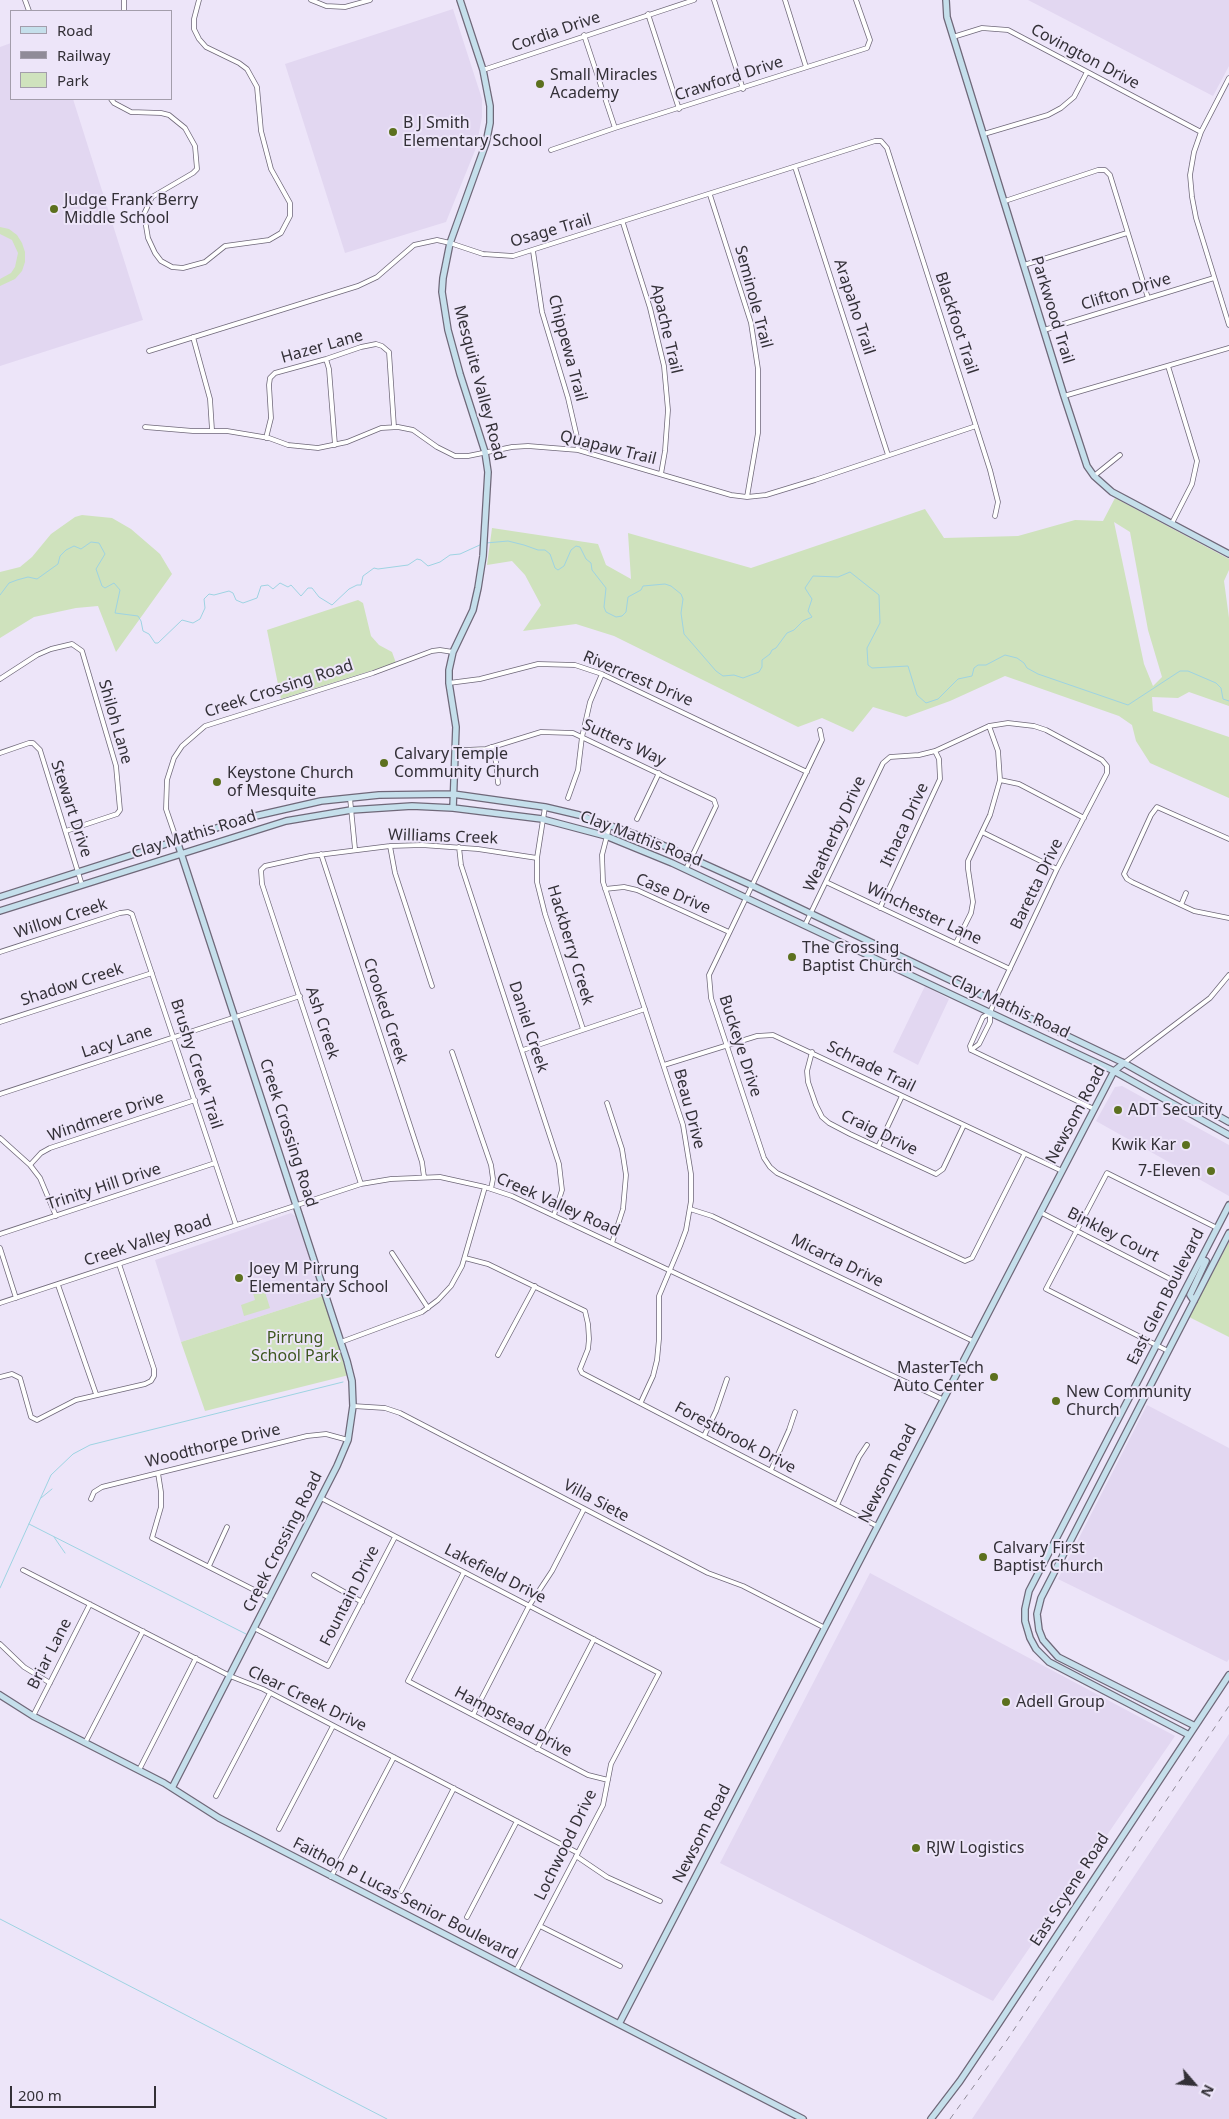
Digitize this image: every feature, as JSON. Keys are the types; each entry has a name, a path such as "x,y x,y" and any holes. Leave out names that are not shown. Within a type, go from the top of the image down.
{"street":[{"path":"111,100 131,112 162,112 170,115 185,128 194,146 197,169 152,197 144,214 148,238 161,261 172,267 183,268 205,262 225,246 270,240 281,233 290,216 290,203 271,169 261,131 257,87 247,69 240,63 206,47 199,39 194,30 194,19 199,0"},
{"path":"311,0 326,6 345,7 370,0"},
{"name":"Mesquite Valley Road","path":"453,808 456,726 449,683 450,670 453,652 473,610 483,556 488,479 485,452 460,374 445,316 443,278 450,243 487,136 490,106 483,70 460,0"},
{"name":"Cordia Drive","path":"483,70 691,0"},
{"path":"714,0 743,89"},
{"path":"785,0 806,67"},
{"name":"Crawford Drive","path":"551,150 867,48 870,40 856,0"},
{"name":"Parkwood Trail","path":"946,0 947,16 953,37 1083,455 1094,476 1112,492 1229,554"},
{"path":"648,14 678,109"},
{"name":"Covington Drive","path":"953,37 982,28 1002,29 1201,132"},
{"path":"584,35 616,128"},
{"path":"984,134 1048,115 1061,108 1074,96 1088,72"},
{"path":"1229,78 1201,132 1194,152 1190,175 1192,198 1229,325"},
{"name":"Osage Trail","path":"149,351 358,286 377,277 414,244 437,240 494,256 513,256 623,223 875,141 882,141"},
{"name":"Blackfoot Trail","path":"882,141 887,148 976,426 998,502 995,516"},
{"name":"Arapaho Trail","path":"795,168 888,455"},
{"path":"1005,200 1098,170 1105,170 1110,175 1148,298"},
{"name":"Seminole Trail","path":"710,195 751,323 758,369 760,390 758,433 747,496"},
{"name":"Apache Trail","path":"623,223 650,308 664,366 668,410 661,474"},
{"path":"1024,265 1127,233"},
{"name":"Chippewa Trail","path":"533,251 542,312 568,398 577,436 578,450"},
{"name":"Clifton Drive","path":"1044,330 1214,278"},
{"path":"193,337 210,399 212,430"},
{"name":"Hazer Lane","path":"266,438 271,418 270,378 275,373 326,359 361,346 376,344 389,352 394,427"},
{"path":"1064,396 1229,348"},
{"path":"326,359 329,369 335,445"},
{"path":"1168,366 1197,461 1192,484 1172,524"},
{"name":"Quapaw Trail","path":"144,427 227,430 266,438 288,445 318,448 335,445 381,428 394,427 413,430 437,447 455,456 468,456 528,446 578,450 731,495 747,496 766,495 976,426"},
{"path":"1094,476 1120,455"},
{"name":"Shiloh Lane","path":"0,678 37,655 51,649 65,645 76,646 82,651 116,766 120,807 117,814 66,831"},
{"name":"Creek Crossing Road","path":"172,1788 338,1466 348,1440 353,1406 350,1372 341,1342 298,1206 166,809 167,780 174,758 182,746 204,726 373,673 432,651 453,652"},
{"name":"Rivercrest Drive","path":"449,683 480,679 538,664 575,665 602,674 807,772"},
{"path":"568,798 578,770 582,737 590,702 602,674"},
{"name":"Baretta Drive","path":"989,726 1008,723 1034,726 1102,760 1107,766 1107,773 1057,869 990,1013 990,1022 978,1047 971,1050 970,1046 983,1017 990,1013"},
{"path":"935,751 989,726 998,751 1000,780 990,815 968,861 973,894 971,913 956,943"},
{"name":"Buckeye Drive","path":"820,730 822,740 711,970 709,985 711,998 762,1153 773,1170 959,1260 965,1261 972,1258 1024,1154"},
{"name":"Sutters Way","path":"456,748 474,750 491,747 541,732 564,731 582,737 714,800 717,804 692,858"},
{"name":"Stewart Drive","path":"0,753 29,743 33,743 40,750 82,884"},
{"path":"491,747 496,762 498,783"},
{"name":"Weatherby Drive","path":"805,925 883,763 890,757 907,757 935,751"},
{"name":"Ithaca Drive","path":"880,908 940,779 939,759 935,751"},
{"path":"637,819 659,773"},
{"path":"1000,780 1019,784 1084,818"},
{"name":"Clay Mathis Road","path":"0,897 270,812 321,801 385,795 454,794 545,807 610,824 692,858 812,913 1124,1063 1229,1122"},
{"path":"350,798 355,849"},
{"name":"Clay Mathis Road","path":"0,911 286,821 351,810 412,806 453,808 542,819 606,836 747,897 1114,1071 1229,1135"},
{"name":"Hackberry Creek","path":"545,807 537,858 540,897 583,1029"},
{"path":"1229,839 1156,807 1124,874 1132,882 1194,911 1229,918"},
{"name":"Beau Drive","path":"610,824 601,863 605,889 683,1125 692,1184 690,1209 683,1238 658,1302 659,1339 657,1360 650,1382 640,1402"},
{"path":"982,832 1057,869"},
{"path":"390,846 395,873 432,986"},
{"name":"Williams Creek","path":"261,870 265,866 321,854 390,846 459,847 537,858"},
{"name":"Daniel Creek","path":"459,847 461,865 561,1171 561,1196 554,1216"},
{"name":"Crooked Creek","path":"321,854 422,1162 424,1177"},
{"path":"686,869 692,858"},
{"name":"Ash Creek","path":"261,870 262,884 362,1184"},
{"name":"Winchester Lane","path":"826,882 1010,970"},
{"name":"Case Drive","path":"605,889 624,887 637,890 729,932"},
{"path":"1180,905 1186,893"},
{"name":"Willow Creek","path":"0,952 120,913 129,912"},
{"name":"Brushy Creek Trail","path":"129,912 135,919 236,1225"},
{"name":"Shadow Creek","path":"0,1022 152,973"},
{"path":"931,985 937,973"},
{"name":"Newsom Road","path":"619,2024 1114,1071 1210,998 1229,976"},
{"name":"Lacy Lane","path":"0,1094 300,996"},
{"path":"522,1050 645,1009"},
{"path":"976,1031 984,1034"},
{"name":"Schrade Trail","path":"664,1065 726,1045 768,1035 778,1037 1062,1171"},
{"path":"971,1050 1094,1109"},
{"path":"452,1052 490,1165 493,1179 491,1189"},
{"name":"Craig Drive","path":"812,1052 807,1071 808,1082 822,1117 838,1129 878,1148 930,1172 938,1173 943,1169 964,1124"},
{"path":"878,1148 902,1096"},
{"name":"Windmere Drive","path":"30,1165 41,1153 50,1148 194,1100"},
{"path":"607,1103 622,1149 626,1175 623,1209 612,1243"},
{"path":"0,1138 30,1165 47,1190 56,1216"},
{"name":"Trinity Hill Drive","path":"0,1234 215,1163"},
{"path":"1168,1351 1046,1289 1107,1173 1217,1228"},
{"name":"Creek Valley Road","path":"0,1303 362,1184 391,1179 448,1178 512,1196 942,1399"},
{"path":"341,1342 412,1317 428,1308 450,1286 465,1258 485,1187"},
{"name":"East Glen Boulevard","path":"1189,1735 1049,1662 1036,1649 1030,1638 1025,1621 1025,1609 1029,1591 1036,1577 1229,1205"},
{"name":"Micarta Drive","path":"690,1209 712,1216 973,1340"},
{"name":"Binkley Court","path":"1040,1212 1174,1281"},
{"name":"East Glen Boulevard","path":"1195,1726 1058,1657 1046,1645 1041,1635 1038,1624 1038,1608 1113,1457 1229,1233"},
{"path":"0,1248 16,1298"},
{"path":"392,1253 428,1308"},
{"path":"465,1258 482,1262 535,1286 498,1355"},
{"path":"1194,1301 1190,1295 1206,1261 1201,1259"},
{"path":"0,1377 12,1374 20,1378 31,1416 37,1420 69,1403 96,1394 145,1384 154,1376 154,1369 119,1264"},
{"path":"58,1285 96,1394"},
{"name":"Forestbrook Drive","path":"535,1286 580,1308 586,1313 589,1339 581,1372 877,1526"},
{"path":"704,1436 716,1411 726,1379"},
{"name":"Villa Siete","path":"353,1406 385,1408 400,1413 708,1573 743,1586 824,1628"},
{"path":"771,1470 795,1412"},
{"name":"Woodthorpe Drive","path":"91,1499 97,1488 307,1436 326,1434 348,1440"},
{"path":"837,1505 859,1457 867,1446"},
{"path":"1102,1451 1113,1457"},
{"path":"158,1472 161,1507 152,1538 270,1598"},
{"name":"Lakefield Drive","path":"321,1498 659,1673"},
{"path":"472,1714 529,1606 552,1571 584,1509"},
{"path":"209,1566 228,1527"},
{"name":"Fountain Drive","path":"254,1628 328,1666 395,1537"},
{"name":"Clear Creek Drive","path":"23,1570 230,1676 270,1693 454,1788 577,1855 599,1873 660,1901"},
{"name":"Hampstead Drive","path":"464,1572 408,1681 588,1775 608,1780"},
{"path":"314,1575 362,1602"},
{"path":"1036,1577 1049,1583"},
{"name":"Briar Lane","path":"33,1716 90,1604"},
{"path":"85,1743 143,1631"},
{"path":"1030,1638 1041,1635"},
{"path":"537,1748 594,1639"},
{"path":"0,1644 24,1668 50,1683"},
{"path":"139,1770 196,1658"},
{"name":"Lochwood Drive","path":"516,1972 603,1805 614,1758 659,1673"},
{"name":"East Scyene Road","path":"931,2119 993,2032 1229,1675"},
{"path":"1096,1687 1101,1679"},
{"path":"216,1796 270,1693"},
{"name":"Faithon P Lucas Senior Boulevard","path":"0,1695 33,1716 172,1788 218,1818 803,2119"},
{"path":"279,1829 333,1726"},
{"path":"331,1877 394,1757"},
{"path":"401,1891 454,1788"},
{"path":"468,1917 517,1821"},
{"path":"540,1926 620,1966"}],"shaded area":[{"path":"1028,0 1229,0 1229,66 1213,96"},
{"name":"B J Smith Elementary School","path":"453,9 482,99 482,117 476,148 446,222 345,253 285,64"},
{"name":"Judge Frank Berry Middle School","path":"10,43 10,100 73,100 143,320 0,366 0,47"},
{"path":"925,986 949,999 918,1065 893,1052"},
{"path":"1122,1086 1229,1145 1229,1196 1096,1121 1115,1087"},
{"name":"Joey M Pirrung Elementary School","path":"291,1213 295,1216 323,1296 181,1342 155,1260"},
{"path":"1147,1405 1229,1448 1229,1659 1227,1662 1058,1579"},
{"path":"870,1573 1175,1736 993,2001 720,1863"},
{"path":"1229,1734 1229,2119 972,2119"}],"green space":[{"path":"0,227 9,229 17,235 25,252 25,262 22,271 15,279 0,286 0,279 11,273 15,267 18,253 12,240 0,234"},
{"path":"1115,498 1229,559 1229,570 1224,581 1229,618 1229,706 1189,692 1178,698 1152,697 1153,711 1229,737 1229,798 1150,763 1136,741 1132,725 1119,716 1005,676 950,701 906,717 873,707 853,732 822,718 798,727 614,636 576,624 523,631 541,605 525,575 512,561 487,565 492,528 598,544 606,565 631,579 628,533 751,568 925,509 944,538 1018,536 1075,520 1103,521","holes":["1114,522 1130,532 1148,630 1162,677 1153,686 1144,664"]},
{"path":"82,515 112,518 131,529 160,554 172,574 116,652 98,606 76,608 34,617 0,638 0,572 20,567 32,557 51,534 75,517"},
{"path":"358,600 363,603 371,636 379,645 392,652 396,663 281,699 267,630"},
{"path":"1229,1242 1229,1337 1189,1317"},
{"path":"264,1289 270,1308 244,1316 241,1305 255,1300 253,1293"},
{"name":"Pirrung School Park","path":"323,1296 349,1375 205,1411 181,1342"}],"waterway":[{"path":"486,543 508,541 538,550 545,550 550,554 555,568 558,570 564,566 571,550 576,546 580,547 586,559 591,563 592,570 606,588 604,607 606,612 616,617 622,616 626,612 628,597 641,590 643,586 665,584 671,586 681,594 683,599 681,613 684,634 716,671 723,676 734,675 743,678 759,672 762,667 762,660 776,648 787,633 812,617 808,611 812,599 805,588 813,576 838,577 850,572 879,595 880,623 867,648 868,665 872,668 908,666 917,695 926,703 938,699 958,679 972,676 974,668 978,665 986,665 1005,655 1017,658 1027,668 1038,674 1128,705 1180,671 1188,671 1216,683 1221,688 1223,699 1229,701"},
{"path":"0,595 9,583 28,577 37,579 58,564 60,556 66,550 74,546 81,549 91,542 99,543 105,554 96,569 102,586 105,588 114,583 120,590 115,613 138,616 143,631 149,634 155,643 158,643 182,620 193,623 200,619 205,608 204,599 209,594 214,595 229,591 233,593 236,600 243,603 257,598 261,586 268,585 273,589 280,583 288,587 291,585 301,596 308,588 312,588 319,597 332,605 349,589 361,585 363,576 374,568 408,565 417,559 428,566 440,562 450,555 460,554 482,544"},
{"path":"0,1588 51,1475 73,1454 90,1445 343,1382"},
{"path":"41,1498 52,1489"},
{"path":"29,1524 246,1634"},
{"path":"54,1537 65,1553"},
{"path":"0,1919 387,2119"}],"railway":[{"path":"950,2119 1007,2040 1229,1706"}],"place":[{"name":"Small Miracles Academy","path":"540,84"},
{"name":"B J Smith Elementary School","path":"393,132"},
{"name":"Judge Frank Berry Middle School","path":"54,209"},
{"name":"Calvary Temple Community Church","path":"384,763"},
{"name":"Keystone Church of Mesquite","path":"217,782"},
{"name":"The Crossing Baptist Church","path":"792,957"},
{"name":"ADT Security","path":"1118,1110"},
{"name":"Kwik Kar","path":"1186,1145"},
{"name":"7-Eleven","path":"1211,1171"},
{"name":"Joey M Pirrung Elementary School","path":"239,1278"},
{"name":"MasterTech Auto Center","path":"994,1377"},
{"name":"New Community Church","path":"1056,1401"},
{"name":"Calvary First Baptist Church","path":"983,1557"},
{"name":"Adell Group","path":"1006,1702"},
{"name":"RJW Logistics","path":"916,1848"}]}
